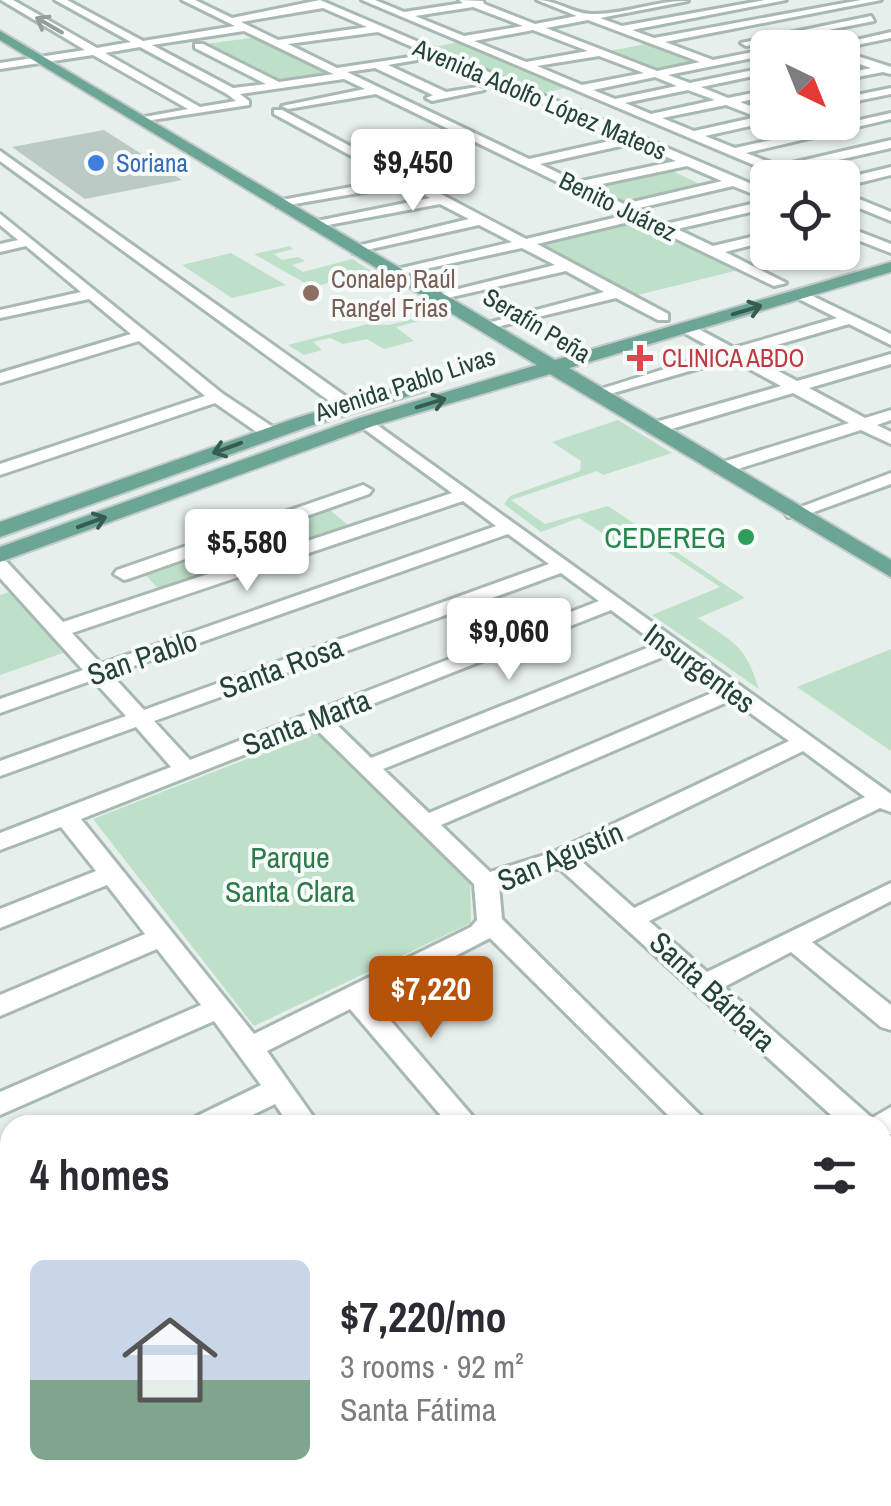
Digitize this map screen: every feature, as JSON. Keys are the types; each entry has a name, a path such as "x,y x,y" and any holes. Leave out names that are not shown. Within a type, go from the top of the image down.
{"main road":[{"name":"Serafín Peña","path":"0,35 794,512 885,560"},
{"name":"Avenida Pablo Livas","path":"0,530 348,407 891,250"},
{"name":"Avenida Pablo Livas","path":"0,555 366,422 891,268"}],"street":[{"path":"6,0 199,111"},
{"path":"60,0 245,103 142,120"},
{"name":"Benito Juárez","path":"186,0 779,283"},
{"path":"312,0 335,15 372,2 401,0"},
{"path":"404,15 499,0"},
{"path":"231,92 340,73 462,39 682,0 763,30"},
{"path":"621,29 781,0"},
{"path":"808,0 891,26"},
{"path":"654,41 876,0"},
{"path":"372,2 753,160"},
{"path":"470,2 750,110"},
{"path":"558,6 576,3"},
{"path":"541,4 590,17 712,63"},
{"path":"206,9 225,6"},
{"path":"230,21 324,6"},
{"path":"485,18 522,12"},
{"name":"Avenida Adolfo López Mateos","path":"335,15 350,16 412,52 538,98 750,191"},
{"path":"832,30 870,20"},
{"path":"433,27 450,24"},
{"path":"0,66 139,42 285,27"},
{"path":"278,43 376,29"},
{"path":"860,41 891,35"},
{"path":"549,43 567,40"},
{"path":"290,50 363,42"},
{"path":"199,46 277,85"},
{"path":"689,54 750,47"},
{"path":"495,52 513,49"},
{"path":"527,66 600,52"},
{"path":"520,101 750,56"},
{"path":"863,62 891,56"},
{"path":"312,59 330,57"},
{"path":"860,61 888,70"},
{"path":"376,64 445,96"},
{"path":"558,79 634,65"},
{"path":"398,75 425,70"},
{"path":"860,75 888,70"},
{"path":"614,102 750,74"},
{"path":"404,104 474,86 432,90"},
{"path":"860,97 891,90"},
{"path":"376,91 283,109 438,200 663,317"},
{"path":"651,118 750,97"},
{"path":"860,123 891,116"},
{"path":"692,135 750,121"},
{"path":"528,163 636,139"},
{"path":"574,186 786,140"},
{"path":"829,140 891,168"},
{"path":"824,160 891,144"},
{"path":"0,155 348,407"},
{"path":"860,177 891,168"},
{"path":"282,204 404,181"},
{"path":"622,208 733,182"},
{"path":"317,225 438,200"},
{"path":"860,204 891,216"},
{"path":"665,228 750,205"},
{"path":"875,210 891,205"},
{"path":"398,273 639,216"},
{"path":"0,218 217,397 270,433"},
{"path":"358,250 478,221"},
{"path":"860,237 891,250"},
{"path":"0,248 28,242"},
{"path":"712,252 750,242"},
{"path":"440,298 565,267"},
{"path":"489,328 616,293"},
{"path":"0,314 92,294"},
{"path":"800,294 891,340"},
{"path":"596,394 850,319"},
{"path":"686,328 891,439"},
{"path":"0,378 142,335"},
{"path":"655,428 891,359"},
{"path":"0,470 217,397"},
{"path":"722,468 891,414"},
{"name":"Insurgentes","path":"366,422 669,647 886,801"},
{"path":"794,512 891,478"},
{"path":"148,600 120,570 356,486 398,517"},
{"path":"60,630 464,495"},
{"name":"San Pablo","path":"0,706 510,527"},
{"path":"0,566 186,769"},
{"name":"Santa Rosa","path":"0,769 562,566"},
{"name":"Santa Marta","path":"0,842 612,603"},
{"path":"369,767 669,647"},
{"path":"428,822 732,692"},
{"path":"318,718 486,882"},
{"name":"San Agustín","path":"250,1048 474,936 490,922 486,882 563,858 802,742"},
{"path":"634,918 886,801"},
{"path":"67,818 250,1048 297,1115"},
{"name":"Santa Bárbara","path":"563,858 850,1115"},
{"path":"0,919 110,875"},
{"path":"705,985 888,896"},
{"path":"490,922 686,1115"},
{"path":"0,1006 159,938"},
{"path":"794,941 891,1020"},
{"path":"353,994 457,1115"},
{"path":"0,1104 218,1009"},
{"path":"226,1115 278,1090"}],"green space":[{"path":"258,37 336,75 279,84 205,44"},
{"path":"464,41 570,87 540,94 428,48"},
{"path":"652,43 703,61 659,71 603,52"},
{"path":"664,167 704,186 623,206 581,187"},
{"path":"636,219 743,269 630,297 532,245"},
{"path":"290,246 293,249 274,254 282,260 298,257 305,261 292,265 303,272 352,259 373,272 312,287 254,254"},
{"path":"231,253 286,285 232,298 182,265"},
{"path":"439,312 442,315 396,327 414,341 384,349 367,339 343,344 330,338 313,342 322,350 304,355 288,345 368,324 389,325"},
{"path":"618,420 672,453 603,475 597,471 511,500 545,524 608,506 745,598 698,618 737,646 759,689 652,615 720,587 642,535 619,544 579,518 541,532 504,504 510,496 580,471 581,461 552,442"},
{"path":"330,510 354,530 160,591 145,574"},
{"path":"16,590 63,653 0,675 0,595"},
{"path":"891,649 891,751 797,687"},
{"name":"Parque Santa Clara","path":"316,732 470,881 471,923 254,1026 93,819"}],"building":[{"name":"Soriana","path":"104,130 182,180 85,199 12,147"}],"place":[{"name":"Soriana","path":"96,163"},
{"name":"Conalep Raúl Rangel Frias","path":"311,293"},
{"name":"CLINICA ABDO","path":"640,358"},
{"name":"CEDEREG","path":"746,537"}]}
